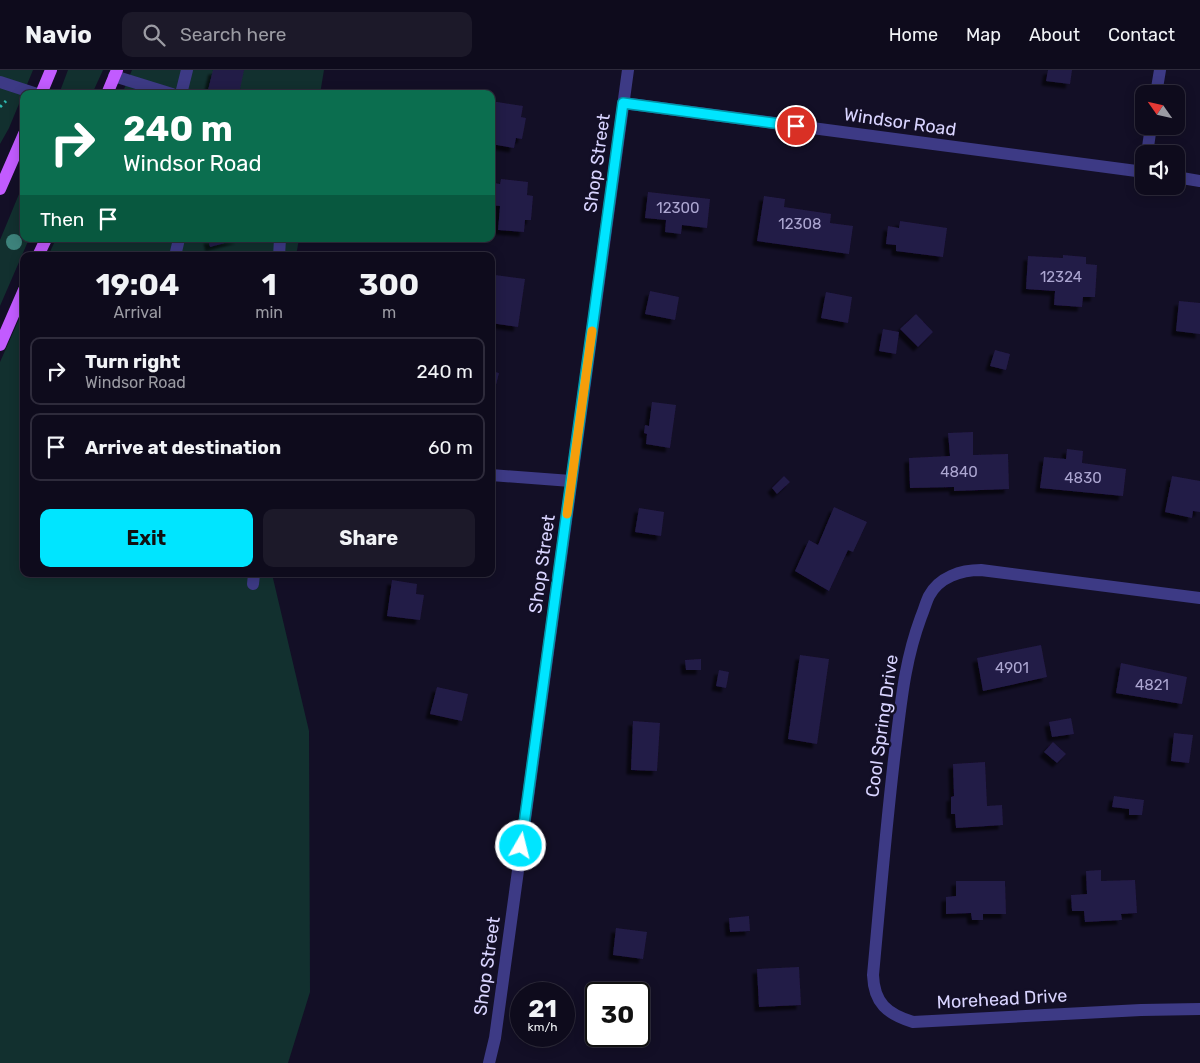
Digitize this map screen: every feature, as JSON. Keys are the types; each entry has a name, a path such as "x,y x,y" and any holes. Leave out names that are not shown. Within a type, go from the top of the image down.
{"main road":[{"path":"44,90 51,70"},
{"path":"109,90 115,73"},
{"path":"0,189 20,143"},
{"path":"0,345 20,299"}],"street":[{"path":"182,90 187,70"},
{"name":"Shop Street","path":"489,1063 495,1038 628,70"},
{"path":"1158,85 1160,70"},
{"path":"115,73 161,90"},
{"path":"0,82 25,90"},
{"name":"Windsor Road","path":"623,103 1135,171"},
{"path":"1185,178 1200,181"},
{"path":"495,474 571,481"},
{"name":"Cool Spring Drive","path":"877,936 886,829 904,676 914,638 929,595 940,582 954,574 967,570 980,570 1200,598"},
{"name":"Morehead Drive","path":"877,936 873,975 876,995 884,1008 896,1017 913,1022 1141,1010 1200,1010"}],"green space":[{"path":"0,70 33,70 25,90 20,90 20,101 0,144"},
{"path":"68,70 103,70 94,90 60,90"},
{"path":"132,70 324,70 321,90 124,90"},
{"path":"20,192 20,242 28,242 23,252 20,252 20,260 0,306 0,240"},
{"path":"55,242 298,242 297,252 50,252"},
{"path":"20,317 20,577 273,577 309,731 310,992 288,1063 0,1063 0,362"}],"building":[{"path":"213,70 244,70 240,90 208,90"},
{"path":"1048,70 1072,70 1070,84 1046,81"},
{"path":"495,102 523,106 521,117 526,118 522,139 516,138 514,148 495,145"},
{"path":"501,179 528,182 527,195 533,196 531,220 525,220 524,232 498,230 500,206 495,205 495,183 500,184"},
{"path":"648,192 710,199 707,228 682,225 681,234 665,232 666,220 645,218"},
{"path":"764,196 785,199 784,207 831,214 830,223 853,226 849,254 757,241"},
{"path":"900,221 947,228 943,257 896,251 896,245 886,244 888,226 899,228"},
{"path":"209,242 229,242 210,247"},
{"path":"1063,255 1086,257 1086,264 1097,265 1095,297 1083,297 1082,307 1054,305 1055,291 1026,289 1028,256 1063,258"},
{"path":"495,275 525,279 518,327 495,324"},
{"path":"650,291 679,297 675,320 645,314"},
{"path":"826,292 852,297 848,323 821,318"},
{"path":"1179,301 1200,303 1200,334 1176,331"},
{"path":"916,314 933,332 918,347 900,329"},
{"path":"883,329 899,332 896,354 879,351"},
{"path":"995,350 1010,354 1006,370 990,366"},
{"path":"495,372 499,373 495,389"},
{"path":"652,402 676,405 670,448 646,444 647,434 644,433 645,425 649,426"},
{"path":"973,432 973,455 1008,454 1009,489 954,491 954,487 910,488 909,458 950,456 948,433"},
{"path":"1067,449 1083,451 1082,463 1126,469 1123,496 1040,488 1044,457 1066,459"},
{"path":"784,476 790,482 777,494 772,488"},
{"path":"1172,476 1200,481 1200,512 1193,511 1192,518 1165,512"},
{"path":"834,507 867,522 853,552 848,550 829,591 795,571 809,540 818,545"},
{"path":"639,508 664,512 661,536 635,532"},
{"path":"392,580 417,584 416,594 424,595 420,620 387,616"},
{"path":"1041,645 1047,677 983,691 977,658"},
{"path":"800,655 829,659 817,744 788,739"},
{"path":"701,659 701,670 686,670 685,660"},
{"path":"1121,663 1187,677 1182,704 1116,693"},
{"path":"719,670 729,672 726,688 716,686"},
{"path":"437,687 468,694 462,721 430,714"},
{"path":"1071,718 1074,734 1052,737 1049,722"},
{"path":"633,721 660,723 657,771 631,770"},
{"path":"1174,733 1193,735 1189,763 1171,761"},
{"path":"1053,742 1066,754 1057,763 1044,752"},
{"path":"985,762 987,806 1002,805 1003,825 956,828 955,814 951,814 951,797 954,796 953,764"},
{"path":"1114,796 1144,800 1142,815 1129,815 1129,809 1112,807"},
{"path":"1101,870 1101,881 1135,880 1137,913 1121,914 1122,920 1085,922 1084,911 1072,911 1071,895 1087,894 1086,871"},
{"path":"956,881 1005,881 1006,914 983,914 983,920 972,920 971,913 946,914 946,897 956,896"},
{"path":"749,916 750,931 730,932 729,918"},
{"path":"616,928 647,932 643,959 613,955"},
{"path":"799,967 801,1005 759,1007 757,969"}],"slow traffic":[{"path":"567,514 592,331"}],"route":[{"path":"521,846 623,103 796,126"}]}
